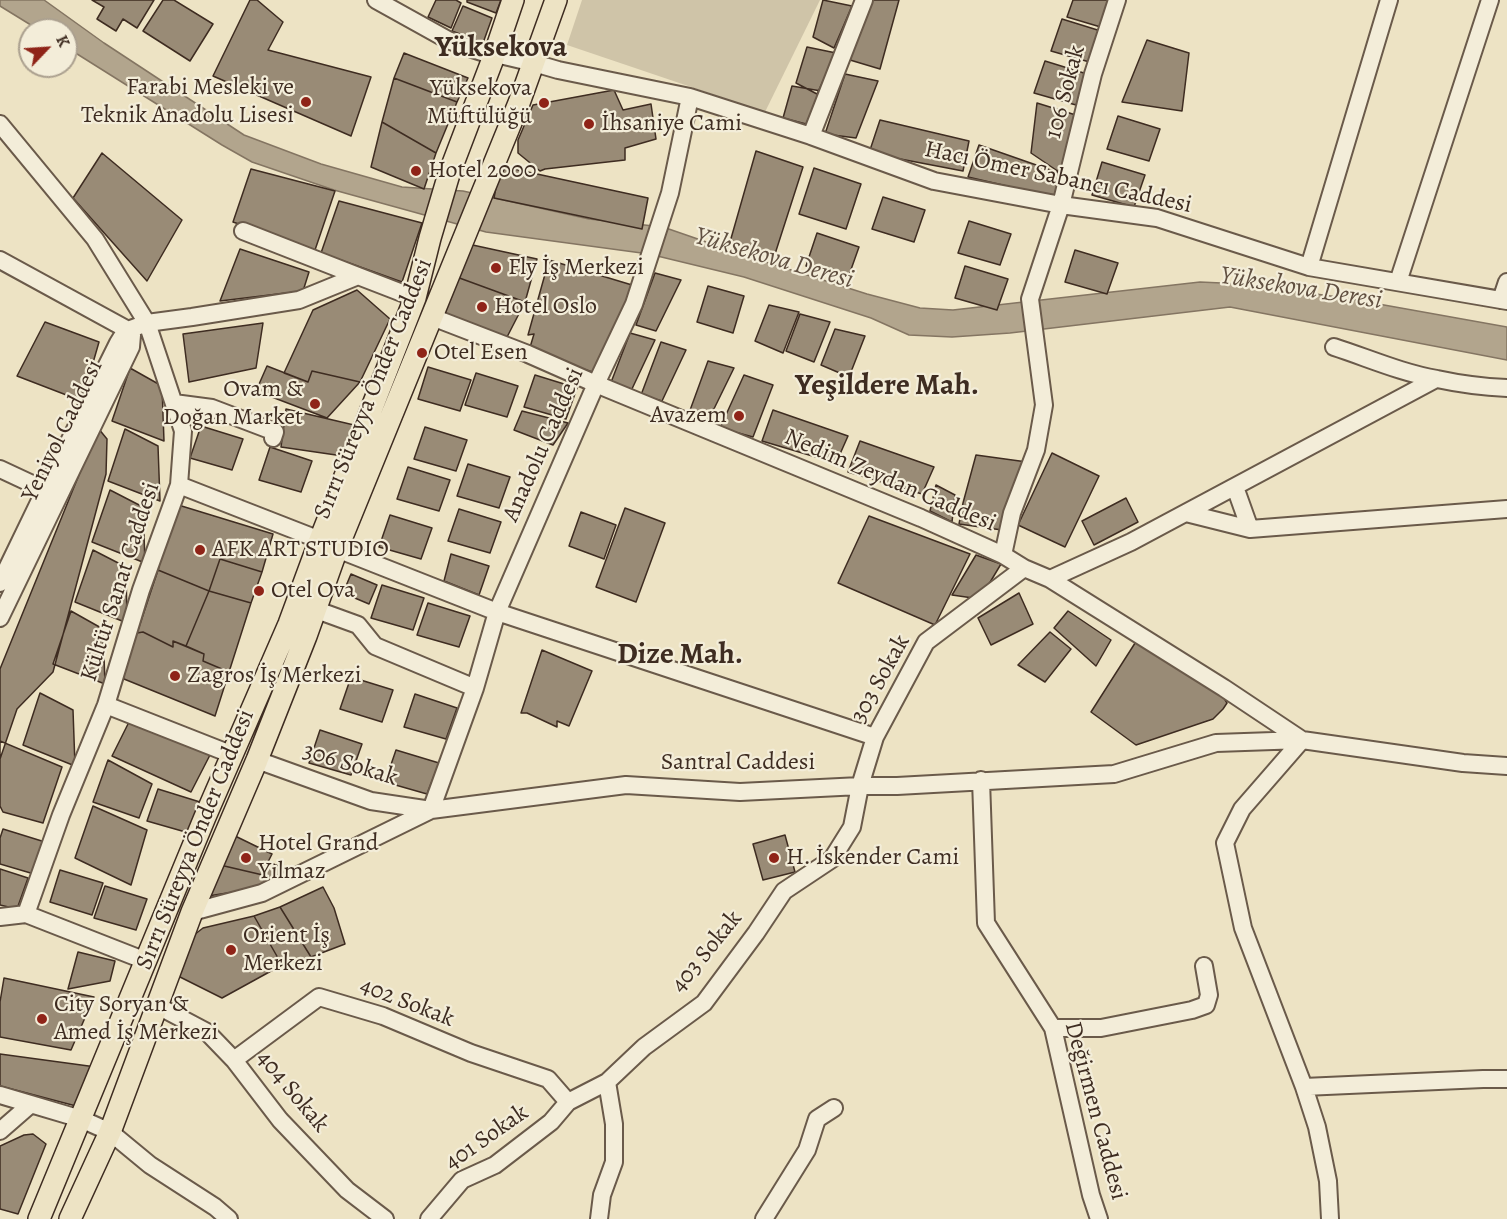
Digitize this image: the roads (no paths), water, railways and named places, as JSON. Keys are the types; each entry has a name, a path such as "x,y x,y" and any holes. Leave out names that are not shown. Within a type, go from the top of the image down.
{"main road":[{"name":"Sırrı Süreyya Önder Caddesi","path":"70,1219 110,1132 192,912 257,760 306,636 315,609 328,545 415,298 449,174 497,56 513,0"},
{"name":"Sırrı Süreyya Önder Caddesi","path":"39,1219 205,817 289,624 398,398 534,63 556,0"}],"street":[{"name":"Hacı Ömer Sabancı Caddesi","path":"376,0 448,40 497,56 690,97 811,136 934,181 1061,205 1157,218 1309,267 1504,300"},
{"path":"811,136 864,0"},
{"name":"106 Sokak","path":"1003,555 1012,513 1036,450 1044,405 1030,299 1061,205 1093,74 1117,0"},
{"path":"1309,267 1389,0"},
{"path":"1398,282 1490,0"},
{"name":"Anadolu Caddesi","path":"431,810 475,688 497,612 596,384 634,304 670,193 690,97"},
{"name":"Kültür Sanat Caddesi","path":"0,124 95,239 147,323 183,431 179,485 141,590 106,705 61,815 26,914"},
{"path":"243,231 415,298"},
{"path":"0,260 129,330 147,323 299,300 358,276"},
{"path":"1504,300 1507,282"},
{"name":"Nedim Zeydan Caddesi","path":"432,317 528,354 921,518 1003,555 1024,568 1050,579 1224,688 1302,740"},
{"name":"Yeniyol Caddesi","path":"0,583 123,334 129,330 132,335 131,347 0,618"},
{"path":"1334,347 1436,379 1507,388"},
{"path":"1050,579 1131,542 1436,379"},
{"path":"174,403 212,408 275,432 273,438"},
{"path":"0,469 45,490"},
{"path":"179,485 497,612 875,737"},
{"path":"1235,487 1250,529"},
{"path":"1186,513 1250,529 1507,510"},
{"name":"303 Sokak","path":"860,786 875,737 926,642 1024,568"},
{"path":"315,609 358,625 375,646 475,688"},
{"path":"106,705 232,755"},
{"path":"1302,740 1242,809 1225,843 1243,928 1317,1127 1328,1181 1330,1219"},
{"name":"Santral Caddesi","path":"192,912 261,893 431,810 626,785 740,792 1114,774 1216,743 1302,740 1463,763 1507,766"},
{"name":"306 Sokak","path":"257,760 371,801 431,810"},
{"name":"Değirmen Caddesi","path":"981,780 986,923 1053,1028 1091,1195 1099,1219"},
{"name":"403 Sokak","path":"607,1083 644,1047 704,1002 756,933 783,891 832,859 852,827 860,786"},
{"path":"0,917 26,914 146,961"},
{"path":"1053,1028 1101,1028 1192,1010 1206,1005 1209,995 1204,966"},
{"name":"402 Sokak","path":"234,1060 319,997 383,1016 471,1053 548,1079 568,1102"},
{"name":"404 Sokak","path":"156,1005 207,1032 234,1060 280,1120 347,1190 385,1219"},
{"path":"1304,1087 1507,1079"},
{"path":"599,1219 602,1195 614,1162 614,1124 607,1083"},
{"name":"401 Sokak","path":"429,1219 462,1180 495,1165 550,1122 568,1102 607,1083"},
{"path":"0,1095 81,1119 110,1132 150,1165 215,1207 229,1219"},
{"path":"0,1131 31,1104"},
{"path":"764,1219 807,1150 817,1119 834,1108"}],"place":[{"name":"Farabi Mesleki ve Teknik Anadolu Lisesi","path":"306,102"},
{"name":"Yüksekova Müftülüğü","path":"544,103"},
{"name":"İhsaniye Cami","path":"589,124"},
{"name":"Hotel 2000","path":"416,171"},
{"name":"Fly İş Merkezi","path":"496,268"},
{"name":"Hotel Oslo","path":"482,307"},
{"name":"Otel Esen","path":"422,353"},
{"name":"Ovam & Doğan Market","path":"315,404"},
{"name":"Avazem","path":"739,416"},
{"name":"AFK ART STUDIO","path":"200,550"},
{"name":"Otel Ova","path":"259,591"},
{"name":"Zagros İş Merkezi","path":"175,676"},
{"name":"Hotel Grand Yılmaz","path":"246,858"},
{"name":"H. İskender Cami","path":"774,858"},
{"name":"Orient İş Merkezi","path":"231,950"},
{"name":"City Soryan & Amed İş Merkezi","path":"42,1019"}],"district":[{"name":"Yüksekova","path":"501,49"},
{"name":"Yeşildere Mah.","path":"887,387"},
{"name":"Dize Mah.","path":"680,656"}],"water label":[{"name":"Yüksekova Deresi","path":"774,259"},
{"name":"Yüksekova Deresi","path":"1301,289"}]}
